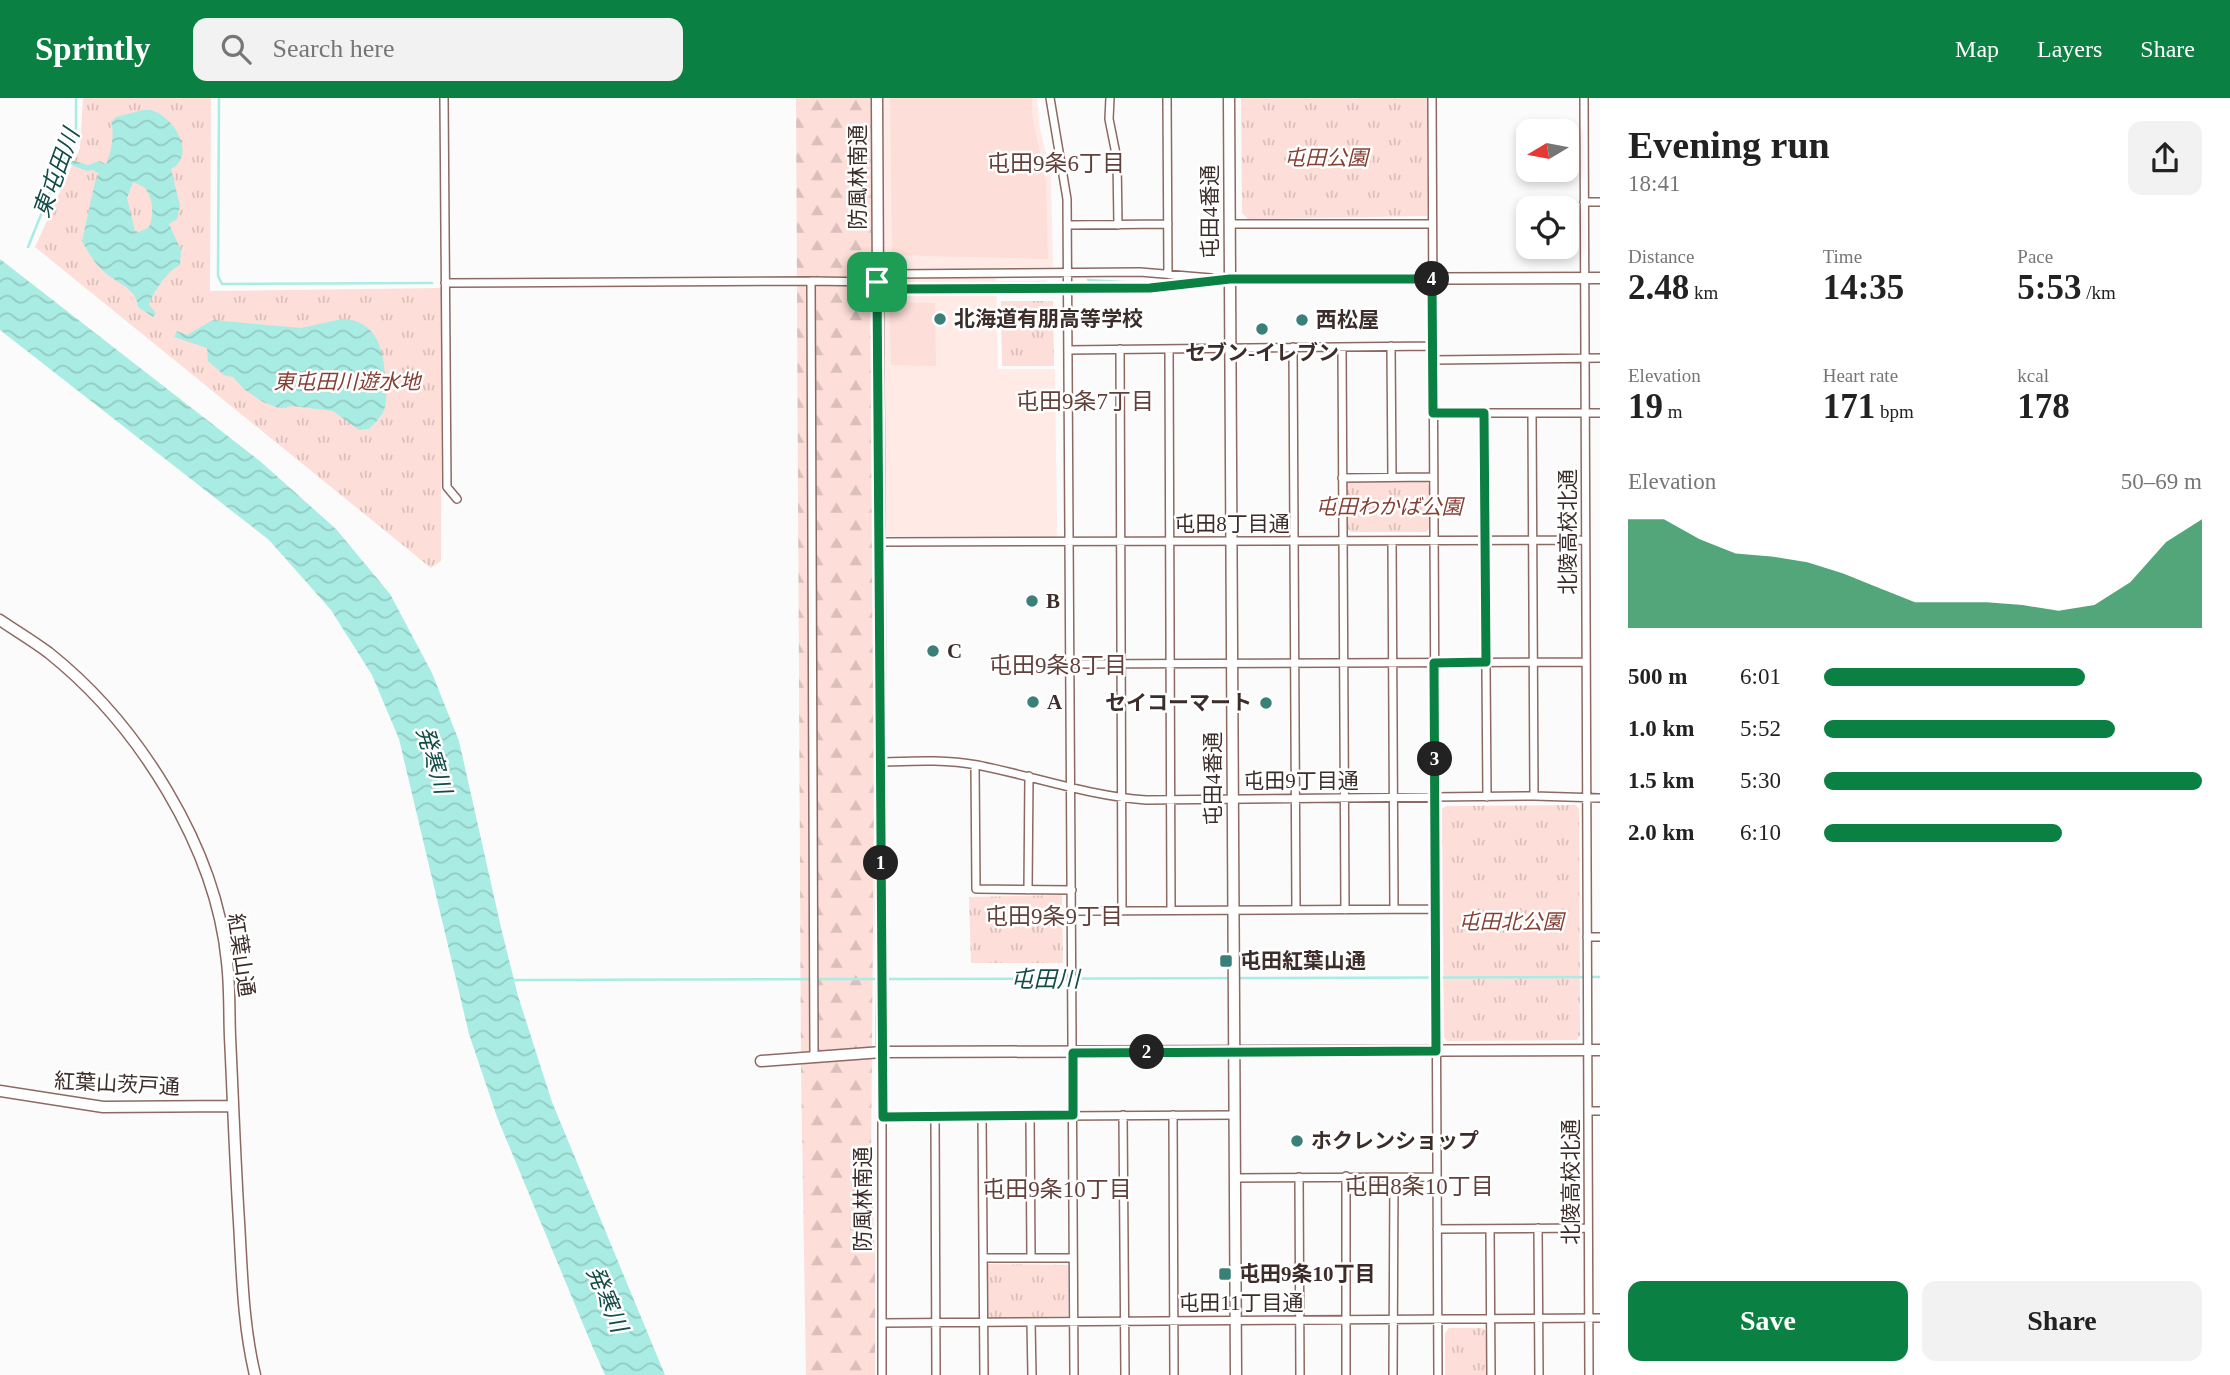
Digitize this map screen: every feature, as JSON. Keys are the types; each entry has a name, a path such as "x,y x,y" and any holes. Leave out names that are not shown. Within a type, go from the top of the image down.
{"street":[{"path":"444,98 447,487 457,499"},
{"name":"防風林南通","path":"877,98 882,1375"},
{"path":"1051,98 1068,200 1074,1375"},
{"path":"1110,98 1110,120 1117,159 1118,225"},
{"path":"1167,98 1168,274"},
{"name":"屯田4番通","path":"1229,98 1236,1375"},
{"path":"1432,98 1438,1375"},
{"name":"北陵高校北通","path":"1584,98 1589,1375"},
{"path":"1584,202 1600,202"},
{"path":"1068,225 1168,224"},
{"path":"1230,225 1432,224"},
{"path":"877,282 894,274 1068,272 1168,274 1230,279 1600,278"},
{"path":"445,284 811,281 877,282 894,289 1150,288 1230,279"},
{"path":"811,281 814,1057"},
{"path":"1391,346 1392,477"},
{"path":"1068,350 1433,346"},
{"path":"1293,347 1296,910"},
{"path":"1342,347 1345,910"},
{"path":"1120,349 1122,911"},
{"path":"1169,349 1171,911"},
{"path":"1433,360 1600,358"},
{"path":"1433,413 1600,414"},
{"path":"1484,413 1487,797"},
{"path":"1532,413 1534,796"},
{"path":"1342,478 1433,477"},
{"name":"屯田8丁目通","path":"879,542 1585,540"},
{"path":"1392,541 1394,909"},
{"name":"紅葉山通","path":"0,620 48,652 94,694 136,742 169,791 205,871 220,921 227,961 246,1332 255,1375"},
{"path":"1070,664 1586,662"},
{"name":"屯田9丁目通","path":"880,762 922,761 975,765 1122,798 1600,798"},
{"path":"975,765 976,889 1072,890"},
{"path":"1028,890 1029,776"},
{"path":"1072,911 1436,909"},
{"path":"1587,937 1600,937"},
{"path":"761,1061 882,1052 1600,1051"},
{"name":"紅葉山茨戸通","path":"0,1091 103,1107 233,1106"},
{"path":"1588,1111 1600,1111"},
{"path":"1123,1115 1125,1375"},
{"path":"1173,1115 1174,1375"},
{"path":"883,1117 1235,1115"},
{"path":"982,1116 984,1375"},
{"path":"1030,1116 1031,1258"},
{"path":"935,1117 936,1375"},
{"path":"1346,1176 1346,1375"},
{"path":"1299,1177 1300,1375"},
{"path":"1236,1178 1437,1177"},
{"path":"1393,1375 1394,1178"},
{"path":"1490,1228 1491,1375"},
{"path":"1538,1228 1539,1375"},
{"path":"1437,1229 1588,1228"},
{"path":"983,1258 1073,1258"},
{"name":"屯田11丁目通","path":"883,1323 1600,1318"},
{"path":"1031,1322 1032,1375"}],"shaded area":[{"name":"北海道有朋高等学校","path":"882,98 1037,98 1040,128 1051,175 1053,267 996,268 998,369 1055,369 1057,537 885,536"}],"green space":[{"name":"東屯田川遊水地","path":"83,98 211,98 210,291 442,288 441,561 431,568 35,247 80,148"},
{"path":"796,98 873,98 875,693 871,1162 875,1259 875,1375 806,1375 801,1069"},
{"path":"890,98 1032,98 1032,114 1046,183 1048,259 892,255"},
{"name":"屯田公園","path":"1241,98 1427,98 1427,216 1248,219 1242,213"},
{"path":"1001,301 1053,301 1054,366 1002,366"},
{"path":"889,302 935,303 936,366 891,365"},
{"name":"屯田わかば公園","path":"1426,482 1430,486 1430,528 1426,532 1351,532 1348,529 1347,484"},
{"name":"屯田北公園","path":"1576,805 1579,809 1580,1035 1577,1040 1447,1041 1444,1037 1442,809 1446,806"},
{"path":"1062,895 1063,963 971,963 969,897"},
{"path":"988,1264 1068,1265 1068,1316 988,1318"},
{"path":"1449,1328 1482,1328 1486,1331 1486,1375 1445,1375 1445,1333"}],"water":[{"path":"153,110 176,130 182,147 178,163 171,169 180,206 177,219 169,224 181,250 180,265 154,293 149,305 156,313 153,317 138,307 137,300 129,290 101,269 82,241 99,174 64,162 65,158 88,165 99,161 106,164 112,143 111,122 116,117","holes":["133,182 144,187 150,196 152,207 149,227 139,232 135,231 127,198"]},
{"name":"発寒川","path":"0,259 261,462 336,529 390,594 432,673 459,741 518,996 552,1102 665,1375 605,1375 593,1348 497,1117 469,1034 399,739 372,675 331,610 269,540 0,330"},
{"path":"342,319 354,321 371,331 383,358 385,407 369,429 359,430 333,411 293,406 279,408 263,402 245,390 233,377 224,375 208,361 207,348 174,337 177,331 187,335 213,320 301,328"}],"waterway":[{"name":"東屯田川","path":"28,247 76,128 76,98"},
{"path":"219,98 218,276 222,284 432,283"},
{"path":"1088,280 1139,283"},
{"path":"903,284 1046,282"},
{"name":"屯田川","path":"886,979 1600,977"},
{"name":"屯田川","path":"511,980 879,979"}],"place":[{"name":"北海道有朋高等学校","path":"940,319"},
{"name":"西松屋","path":"1302,320"},
{"name":"セブン-イレブン","path":"1262,329"},
{"name":"B","path":"1032,601"},
{"name":"C","path":"933,651"},
{"name":"A","path":"1033,702"},
{"name":"セイコーマート","path":"1266,703"},
{"name":"屯田紅葉山通","path":"1226,961"},
{"name":"ホクレンショップ","path":"1297,1141"},
{"name":"屯田9条10丁目","path":"1225,1274"}],"district":[{"name":"屯田9条6丁目","path":"1056,163"},
{"name":"屯田9条7丁目","path":"1085,401"},
{"name":"屯田9条8丁目","path":"1058,665"},
{"name":"屯田9条9丁目","path":"1054,916"},
{"name":"屯田8条10丁目","path":"1419,1186"},
{"name":"屯田9条10丁目","path":"1057,1189"}],"route":[{"path":"1230,279 1432,279 1433,413 1484,413 1486,662 1434,663 1436,1051 1073,1053 1073,1115 883,1117 877,282 894,289 1150,288 1230,279"}]}
